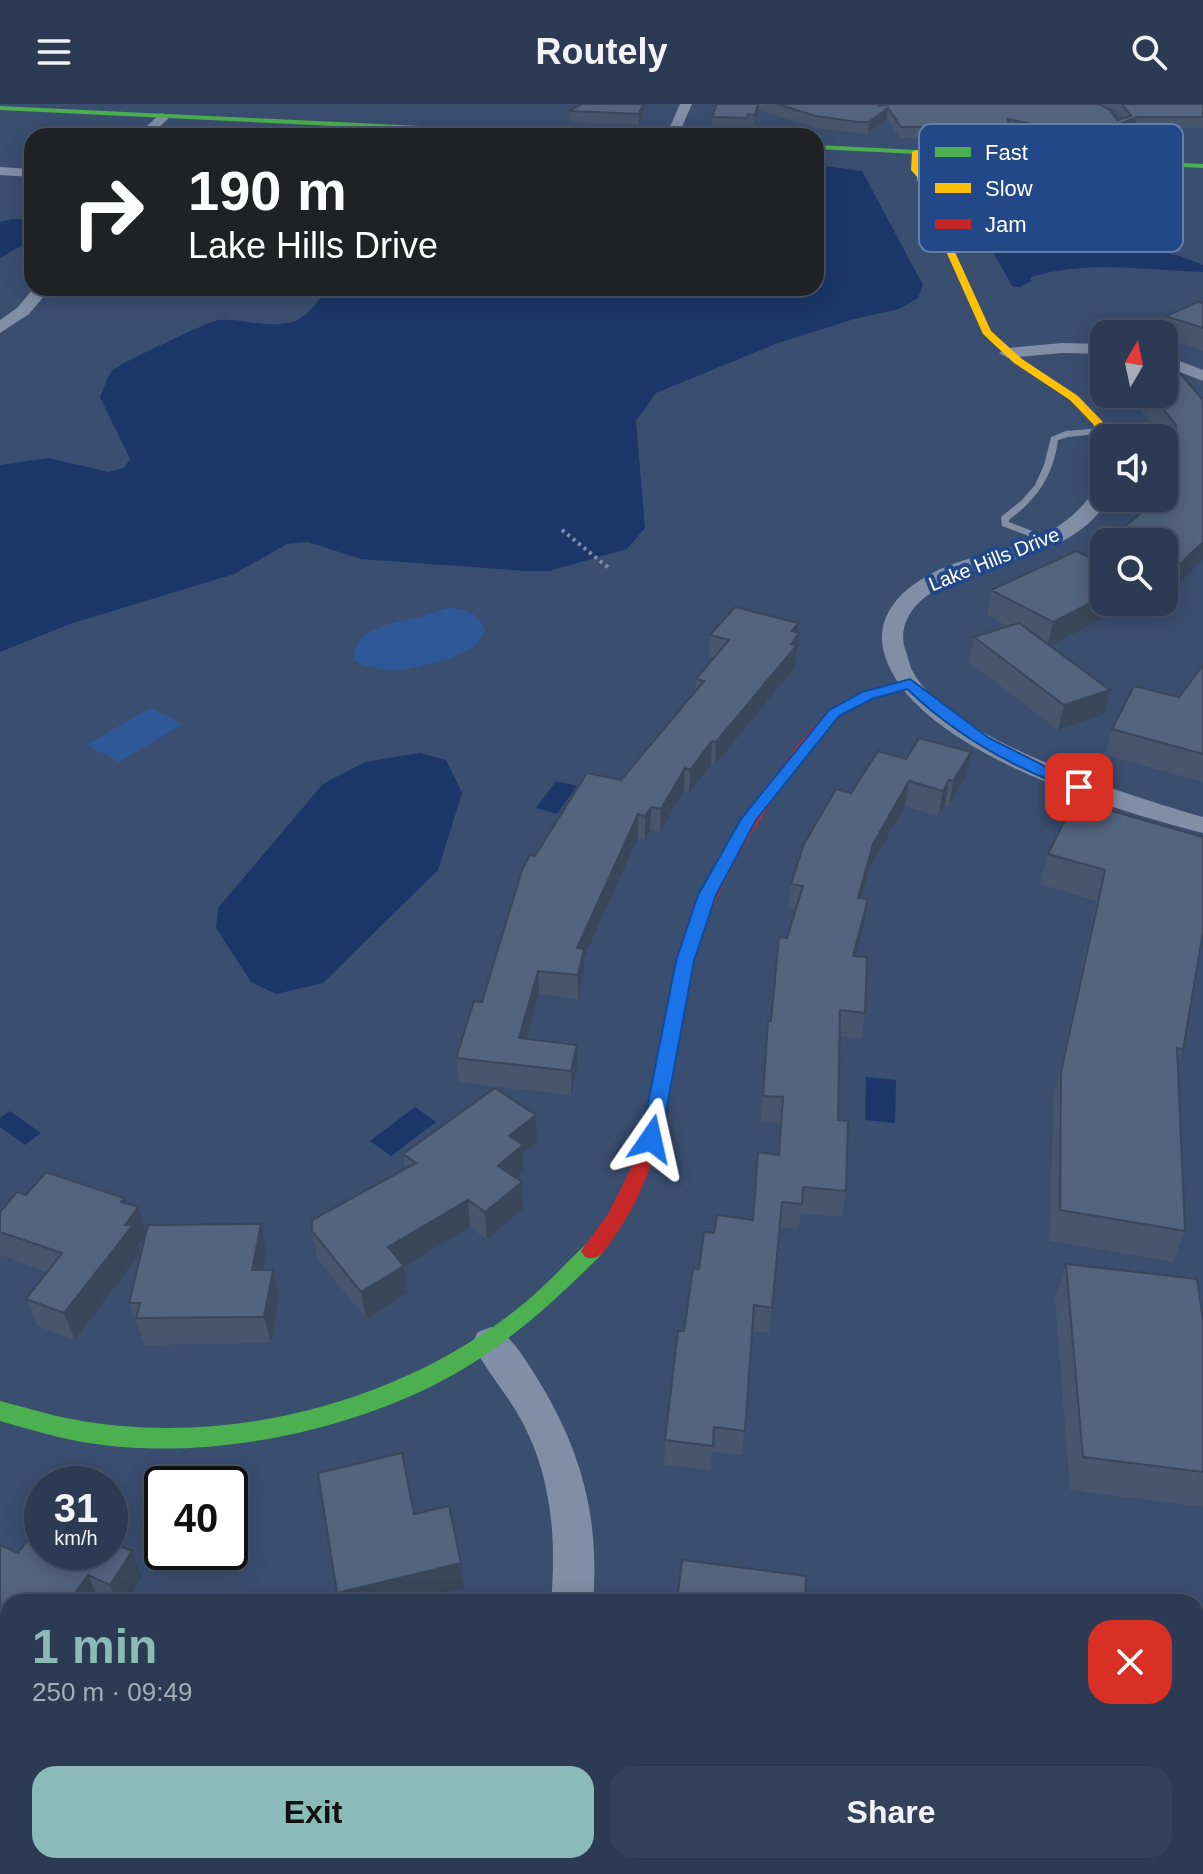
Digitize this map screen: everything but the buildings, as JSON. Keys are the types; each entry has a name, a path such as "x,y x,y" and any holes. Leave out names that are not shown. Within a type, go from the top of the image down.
{"street":[{"path":"676,128 686,104"},
{"path":"0,108 418,128"},
{"path":"151,128 165,116"},
{"path":"824,147 919,152"},
{"path":"916,152 915,170 919,175"},
{"path":"1183,165 1203,166"},
{"path":"0,169 24,168"},
{"path":"0,169 24,172"},
{"path":"950,252 983,326 1008,353 1074,398 1096,424"},
{"path":"0,328 23,311 36,296"},
{"path":"1008,353 1090,349"},
{"path":"1178,366 1203,376"},
{"name":"Lake Hills Drive","path":"1090,508 1082,518 1048,540 941,578 913,596 903,606 892,631 894,657 910,683 952,720 1017,760 1107,797 1203,825"},
{"path":"2,1415 47,1425 139,1438 225,1435 305,1420 369,1401 419,1381 516,1327 571,1276 595,1248 632,1194 651,1139 692,937 712,885 743,828 834,713 858,699 910,683"},
{"path":"491,1343 523,1384 549,1435 564,1479 575,1548 572,1594"}],"lane":[{"path":"1048,540 1005,524 1004,519 1035,496 1051,464 1054,439 1066,434 1090,434"}],"path":[{"path":"562,530 610,569"}],"shaded area":[{"path":"824,166 862,171 923,285 918,298 899,309 854,319 778,343 656,393 636,421 645,528 627,549 549,571 526,571 361,559 308,542 287,544 234,574 70,624 0,652 0,465 49,458 108,472 124,468 130,459 100,397 113,370 218,320 274,324 292,322 304,316 322,297 824,296"},
{"path":"24,219 24,244 0,258 0,222"},
{"path":"993,252 1162,252 1203,265 1203,272 1117,267 1074,269 1031,277 1030,280 1033,280 1020,287 1012,286"},
{"path":"452,608 469,612 480,621 485,631 476,646 452,657 410,668 381,669 355,661 359,641 375,629"},
{"path":"150,708 183,724 119,762 86,745"},
{"path":"420,753 446,760 462,793 438,870 323,983 276,994 251,982 216,928 218,908 323,784 365,762"},
{"path":"556,781 577,786 557,814 536,808"},
{"path":"866,1077 896,1080 895,1123 865,1120"},
{"path":"415,1107 436,1122 391,1156 370,1141"},
{"path":"10,1111 41,1133 25,1145 0,1127 0,1118"}],"traffic: fast":[{"path":"0,108 419,128"},
{"path":"824,147 919,152"},
{"path":"1183,165 1203,166"},
{"path":"0,1411 77,1431 158,1438 239,1434 319,1418 397,1391 469,1354 535,1307 592,1251"}],"traffic: slow":[{"path":"916,152 915,170 919,175"},
{"path":"951,252 987,332 1018,361 1074,398 1099,424"}],"traffic: jam":[{"path":"592,1251 616,1220 646,1158 655,1126 687,957 709,898 738,841 824,723 854,700 910,683"}],"route":[{"path":"651,1139 685,961 707,895 749,819 834,713 867,695 910,683 935,708 984,742 1029,766 1079,787"}]}
